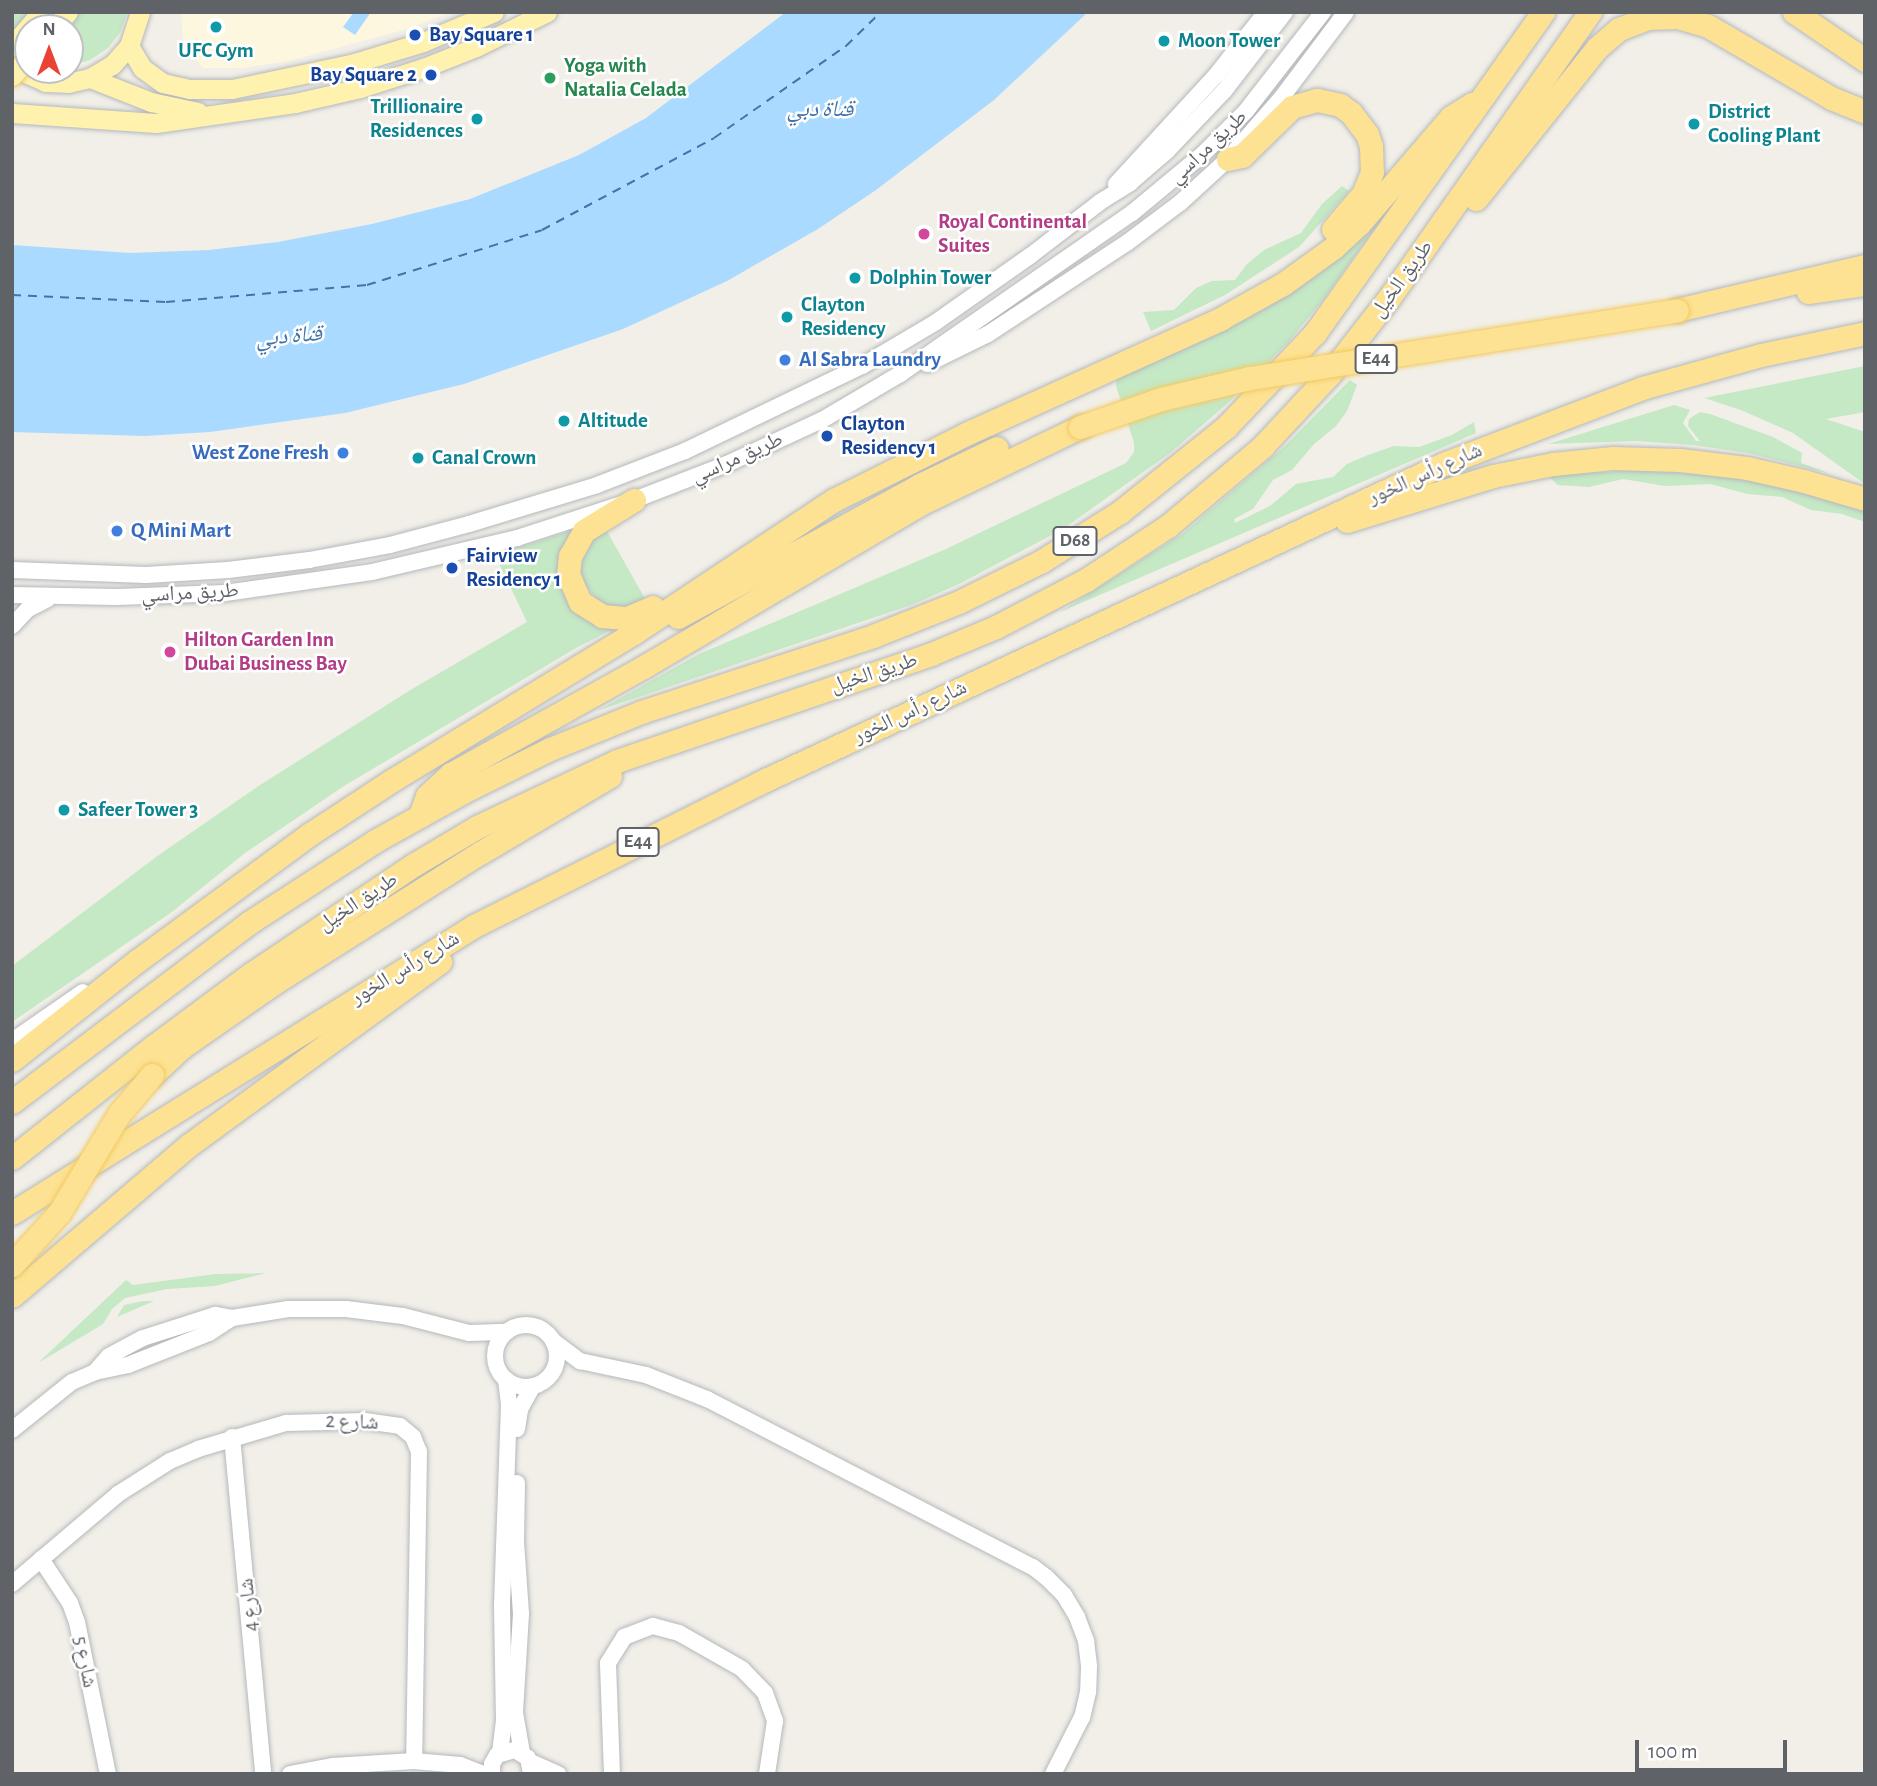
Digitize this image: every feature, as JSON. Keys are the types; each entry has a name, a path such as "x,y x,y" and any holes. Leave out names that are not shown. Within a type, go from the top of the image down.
{"highway":[{"name":"طريق الخيل","path":"12,1102 100,1032 250,922 366,847 506,770 596,730 873,636 959,603 1042,561 1120,512 1201,449 1287,366 1349,288 1543,12"},
{"name":"طريق الخيل","path":"12,1158 202,1009 415,864 521,804 653,747 898,666 964,641 1058,596 1141,545 1209,494 1283,426 1329,375 1438,228 1590,12"},
{"path":"1794,12 1865,60"},
{"path":"1438,228 1471,205 1597,48 1619,29 1648,18 1677,17 1709,26 1830,98 1865,113"},
{"path":"1157,347 1177,331 1259,289 1304,258 1363,194 1370,183 1373,159 1367,134 1351,113 1340,106 1317,100 1292,107 1242,156 1227,159"},
{"path":"12,1060 137,961 350,807 635,632 750,553 867,482 1242,307 1313,264 1370,212 1451,117 1464,107 1479,103"},
{"path":"1677,310 1865,266"},
{"name":"E44","path":"420,816 427,796 442,780 832,546 1080,427 1161,399 1250,379 1677,310 1865,284"},
{"name":"شارع رأس الخور","path":"12,1213 474,926 748,788 1435,468 1583,409 1701,370 1865,333"},
{"path":"1822,342 1865,340"},
{"path":"1297,534 1493,476 1553,464 1613,458 1680,460 1746,468 1865,499"},
{"path":"634,500 584,531 570,555 568,574 573,592 590,611 602,616 627,618 639,614 723,563 750,553"},
{"path":"635,632 663,626 832,546"},
{"path":"12,1265 59,1213 119,1114 152,1075 182,1047 274,983 442,877 616,773 653,747"},
{"path":"12,1296 189,1144 447,957 474,926"}],"main road":[{"path":"12,46 41,12"},
{"path":"84,79 112,65 129,46 140,12"},
{"path":"129,46 142,68 163,83 190,89 232,89 363,61 423,42 494,12"},
{"path":"12,113 137,123 184,121 328,96 392,79 476,47 547,12"},
{"path":"90,78 166,106 198,112 230,113"}],"street":[{"path":"1089,188 1100,202 1266,12"},
{"name":"طريق مراسي","path":"12,570 52,565 146,575 228,570 469,524 587,489 740,427 851,372 936,322 1130,183 1167,151 1224,91 1285,12"},
{"name":"طريق مراسي","path":"12,594 62,596 225,593 323,581 469,551 634,500 792,434 900,374 1108,230 1180,174 1246,111 1323,12"},
{"path":"900,374 988,334 1128,242 1180,203 1227,159 1300,75 1346,12"},
{"path":"12,626 36,604 62,596"},
{"path":"12,1041 77,996 137,961"},
{"path":"12,1430 57,1393 95,1372 116,1352 175,1326 209,1316 232,1318 288,1309 346,1308 403,1316 460,1331 488,1335 507,1332 519,1326 532,1326 544,1331 580,1361 646,1375 707,1399 1046,1577 1064,1595 1077,1617 1086,1641 1089,1667 1088,1692 1082,1717 1053,1774"},
{"path":"95,1372 128,1365 215,1331 232,1318"},
{"path":"175,1326 182,1343"},
{"path":"460,1331 476,1339 495,1357"},
{"path":"507,1332 499,1340 495,1357 498,1369 506,1379 516,1385 533,1386"},
{"path":"551,1374 557,1354 553,1341"},
{"path":"528,1763 515,1713 521,1614 516,1542 517,1424 520,1409 533,1386 551,1374 580,1361"},
{"path":"496,1762 504,1721 502,1614 509,1404 506,1379"},
{"name":"شارع 2","path":"12,1584 144,1476 170,1461 232,1437 286,1423 327,1420 392,1424 412,1437 419,1452 414,1761"},
{"name":"شارع 4","path":"232,1437 263,1774"},
{"name":"شارع 5","path":"41,1559 69,1603 77,1622 108,1774"},
{"path":"502,1614 512,1620 521,1614"},
{"path":"612,1774 608,1663 624,1637 653,1626 679,1633 742,1669 765,1693 775,1721 767,1774"},
{"path":"290,1774 368,1768 414,1761 460,1765 496,1762 508,1750 528,1763 558,1774"},
{"path":"460,1765 483,1774"}],"shaded area":[{"path":"181,12 450,12 410,28 289,61 241,68 203,68 183,42"}],"green space":[{"path":"12,12 127,12 121,31 108,48 84,62 84,14 14,14 14,46"},
{"path":"1342,186 1349,191 1299,247 1225,295 1151,331 1143,312 1174,310 1196,288 1212,281 1235,280 1247,264 1264,250 1301,233 1322,204"},
{"path":"1398,195 1324,299 1289,341 1229,402 1170,453 1063,529 961,583 914,604 597,711 699,654 946,549 1126,463 1134,452 1134,443 1116,386 1116,378 1183,345"},
{"path":"1865,366 1865,412 1826,419 1865,432 1865,484 1793,433 1741,410 1704,398"},
{"path":"1350,380 1357,385 1347,411 1336,426 1314,444 1292,470 1273,480 1253,509 1234,519 1235,523 1270,506 1296,484 1333,477 1347,464 1368,455 1394,446 1419,447 1452,435 1474,422 1476,433 1060,612 1182,534 1285,446"},
{"path":"1674,405 1690,410 1683,423 1696,441 1700,441 1688,426 1689,419 1700,412 1710,414 1773,437 1802,453 1801,463 1831,474 1748,453 1693,445 1636,441 1548,444"},
{"path":"1639,470 1734,476 1794,489 1865,512 1865,522 1842,514 1811,510 1782,497 1748,494 1710,484 1665,486 1623,479 1589,487 1558,485 1547,475"},
{"path":"604,526 648,604 633,611 604,607 584,584 580,568 583,551 589,539"},
{"path":"580,528 563,582 627,622 576,648 344,786 245,853 172,912 12,1022 12,966 156,857 260,785 412,689 527,622 495,555"},
{"path":"266,1273 215,1286 167,1289 125,1298 112,1309 103,1324 38,1363 126,1280 133,1285 216,1274"},
{"path":"154,1301 117,1317 124,1305"}],"water":[{"path":"354,12 371,12 355,35 343,27"},
{"name":"قناة دبي","path":"786,12 1088,12 994,100 876,190 818,229 727,281 623,329 464,384 345,413 210,432 145,436 12,432 12,245 130,253 209,250 278,242 372,224 470,199 579,155 646,118"}],"ferry route":[{"path":"12,295 166,302 367,285 542,230 714,138 846,46 881,12"}],"place":[{"name":"UFC Gym","path":"216,27"},
{"name":"Bay Square 1","path":"415,35"},
{"name":"Moon Tower","path":"1164,41"},
{"name":"Bay Square 2","path":"431,75"},
{"name":"Yoga with Natalia Celada","path":"550,78"},
{"name":"Trillionaire Residences","path":"477,119"},
{"name":"District Cooling Plant","path":"1694,124"},
{"name":"Royal Continental Suites","path":"924,234"},
{"name":"Dolphin Tower","path":"855,278"},
{"name":"Clayton Residency","path":"787,317"},
{"name":"Al Sabra Laundry","path":"785,360"},
{"name":"Altitude","path":"564,421"},
{"name":"Clayton Residency 1","path":"827,436"},
{"name":"West Zone Fresh","path":"343,453"},
{"name":"Canal Crown","path":"418,458"},
{"name":"Q Mini Mart","path":"117,531"},
{"name":"Fairview Residency 1","path":"452,568"},
{"name":"Hilton Garden Inn Dubai Business Bay","path":"170,652"},
{"name":"Safeer Tower 3","path":"64,810"}]}
